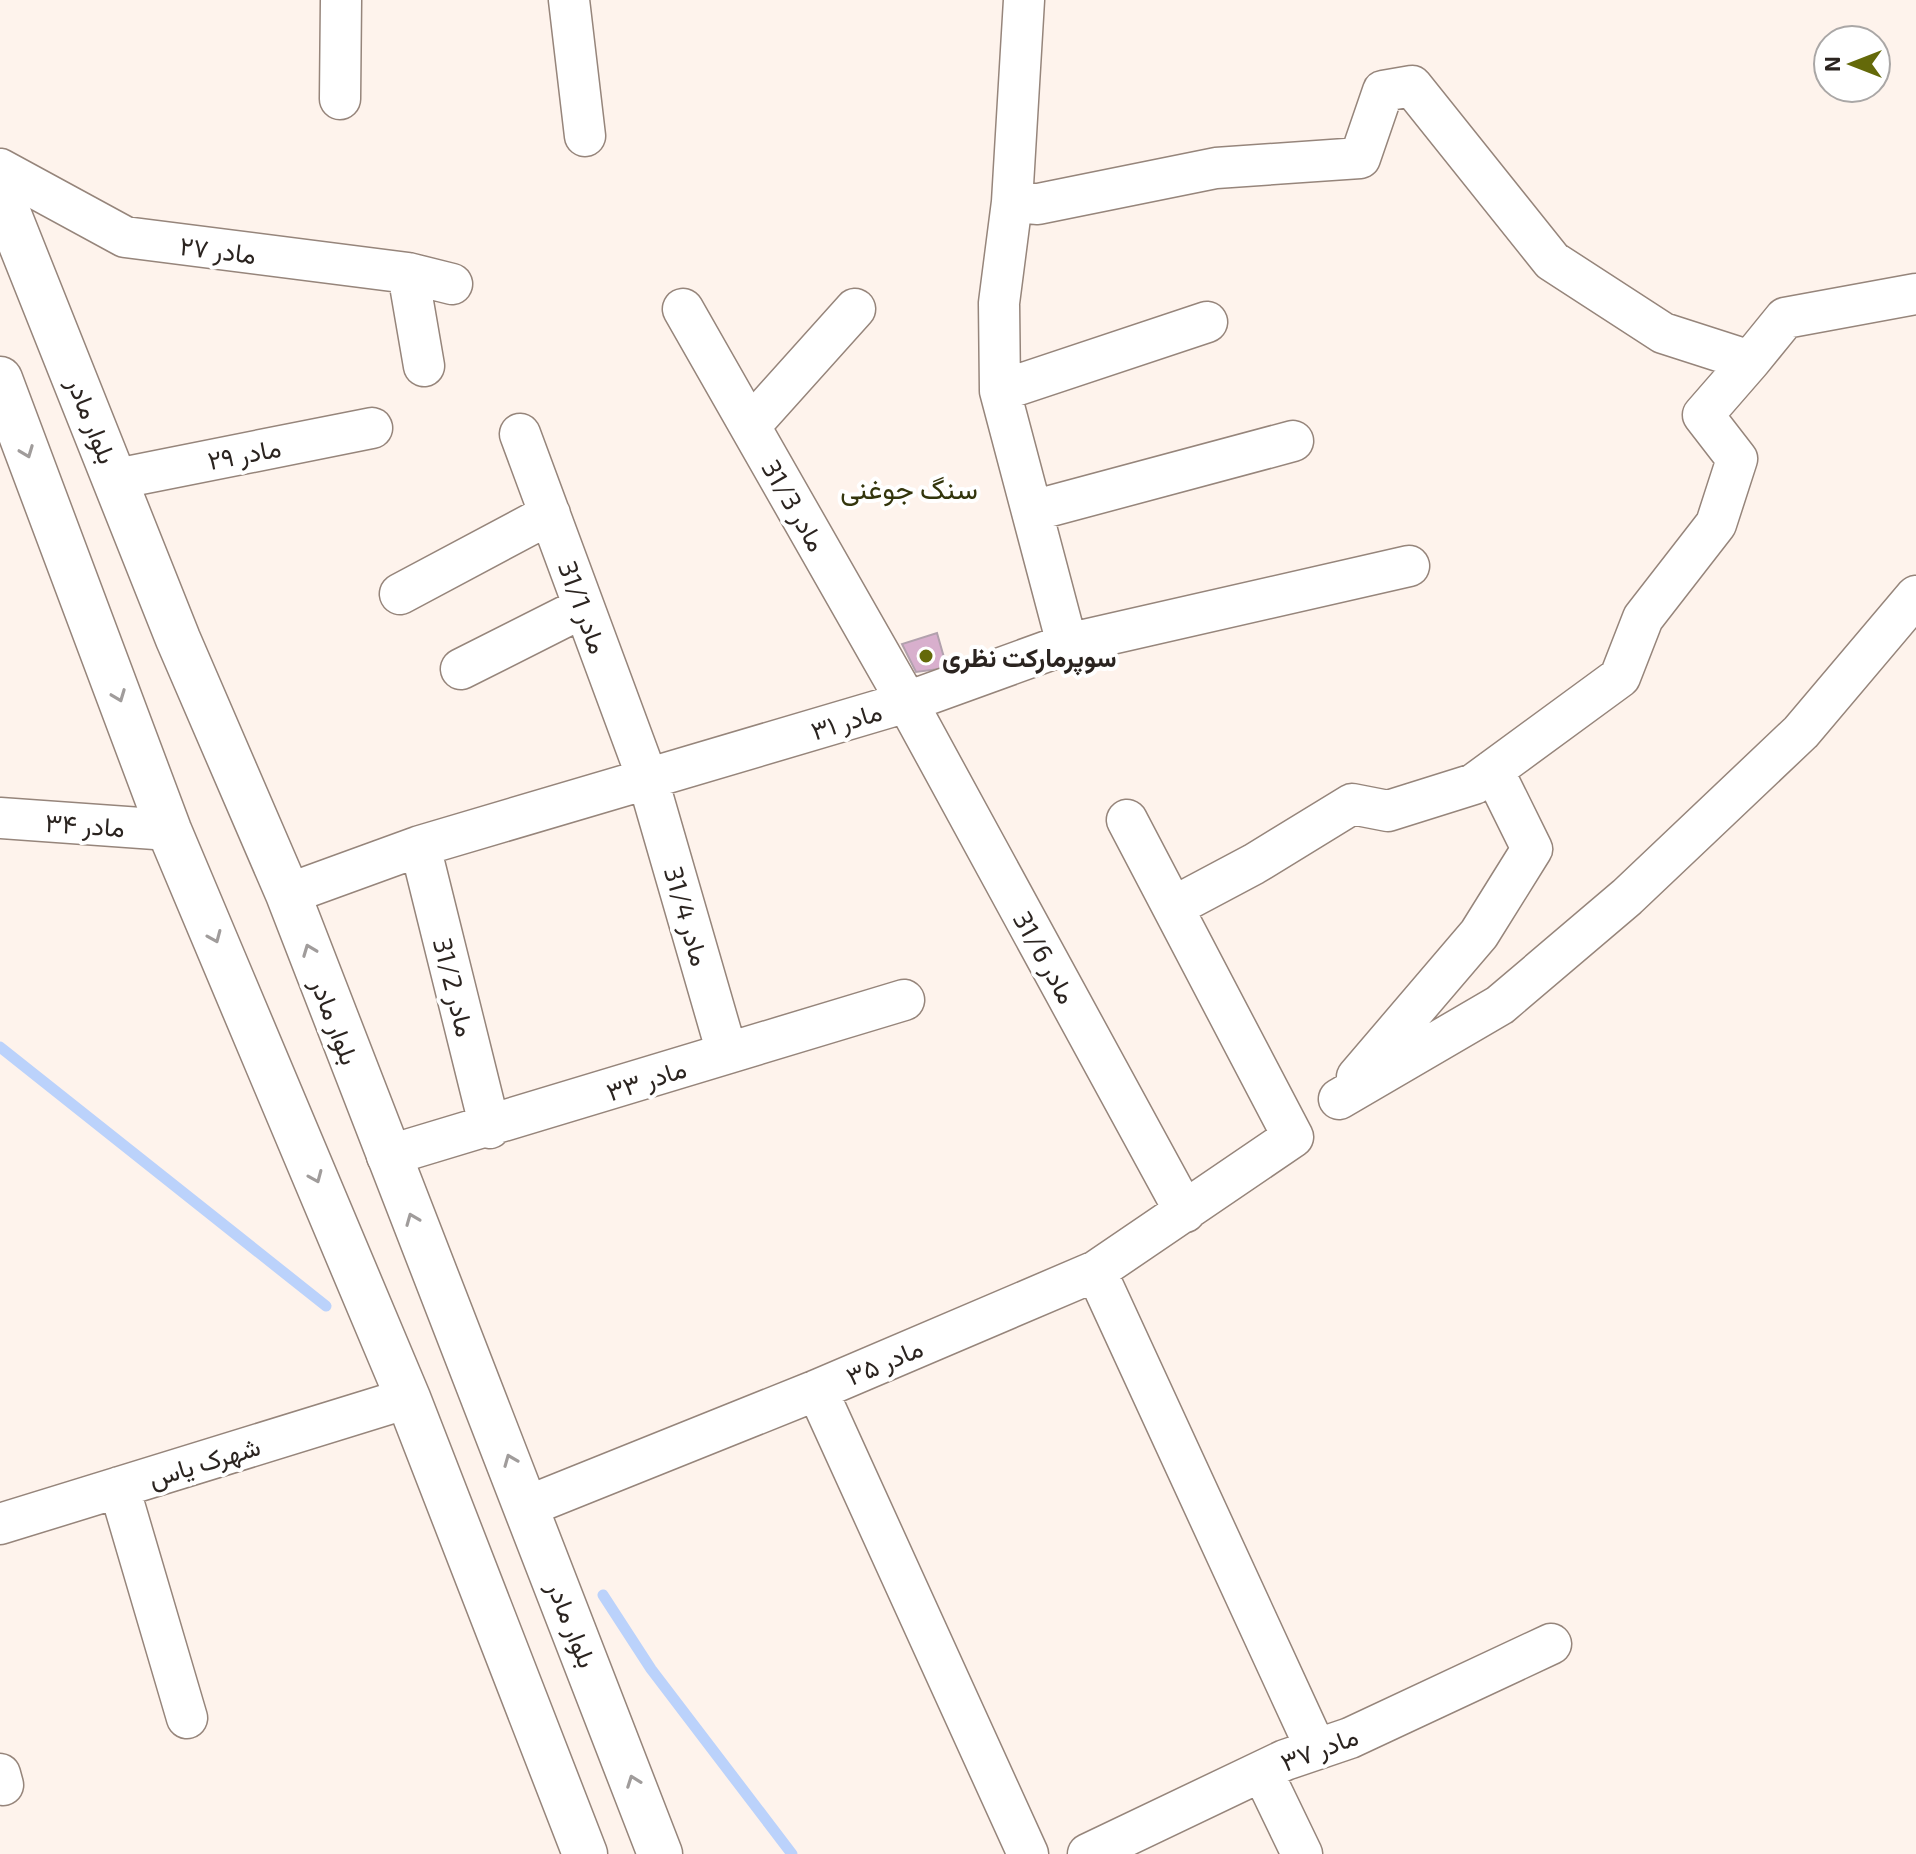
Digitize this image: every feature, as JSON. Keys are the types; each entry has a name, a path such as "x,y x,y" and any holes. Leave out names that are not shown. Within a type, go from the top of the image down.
{"main road":[{"name":"بلوار مادر","path":"0,192 178,639 288,894 387,1156 528,1506 660,1854"},
{"path":"0,379 169,830 408,1398 585,1854"}],"street":[{"path":"340,99 341,0"},
{"path":"569,0 585,136"},
{"path":"1024,0 1012,202 999,303 1000,391 1067,644"},
{"path":"1012,202 1038,204 1216,168 1360,158 1383,91 1412,86 1552,261 1663,333 1750,361"},
{"name":"مادر ۲۷","path":"0,169 125,237 408,273 452,284"},
{"path":"408,273 424,366"},
{"path":"1175,906 1254,864 1352,804 1388,811 1474,784 1620,677 1643,618 1716,524 1737,459 1703,415 1785,318 1916,294"},
{"name":"مادر 31/3","path":"683,309 907,702"},
{"path":"750,426 855,309"},
{"path":"1000,391 1207,322"},
{"name":"مادر ۲۹","path":"116,479 372,428"},
{"name":"مادر 31/1","path":"520,434 648,780"},
{"path":"1032,511 1293,441"},
{"path":"400,594 550,514"},
{"name":"مادر ۳۱","path":"288,894 420,846 907,702 1067,644 1409,566"},
{"path":"1339,1099 1500,1005 1627,897 1801,732 1916,596"},
{"path":"461,669 584,607"},
{"name":"مادر 31/6","path":"907,702 1185,1212"},
{"path":"1339,1099 1479,934 1532,849 1493,770"},
{"name":"مادر 31/4","path":"648,780 727,1053"},
{"name":"مادر ۳۴","path":"0,818 169,830"},
{"path":"1127,820 1175,906 1293,1137"},
{"name":"مادر 31/2","path":"420,846 490,1128"},
{"name":"مادر ۳۳","path":"387,1156 490,1128 904,1000"},
{"name":"مادر ۳۵","path":"528,1506 817,1390 1096,1271 1293,1137 1339,1099"},
{"path":"1096,1271 1316,1749"},
{"path":"817,1390 1028,1854"},
{"name":"شهرک یاس","path":"0,1524 408,1398"},
{"path":"119,1487 187,1718"},
{"name":"مادر ۳۷","path":"1088,1854 1262,1771 1350,1738 1551,1644"},
{"path":"1262,1771 1302,1854"}],"building":[{"name":"سوپرمارکت نظری","path":"937,633 947,668 916,672 902,644"}],"waterway":[{"path":"0,1047 326,1306"},
{"path":"603,1595 651,1669 792,1854"}],"place":[{"name":"سوپرمارکت نظری","path":"926,656"}],"district":[{"name":"سنگ جوغنی","path":"909,488"}]}
